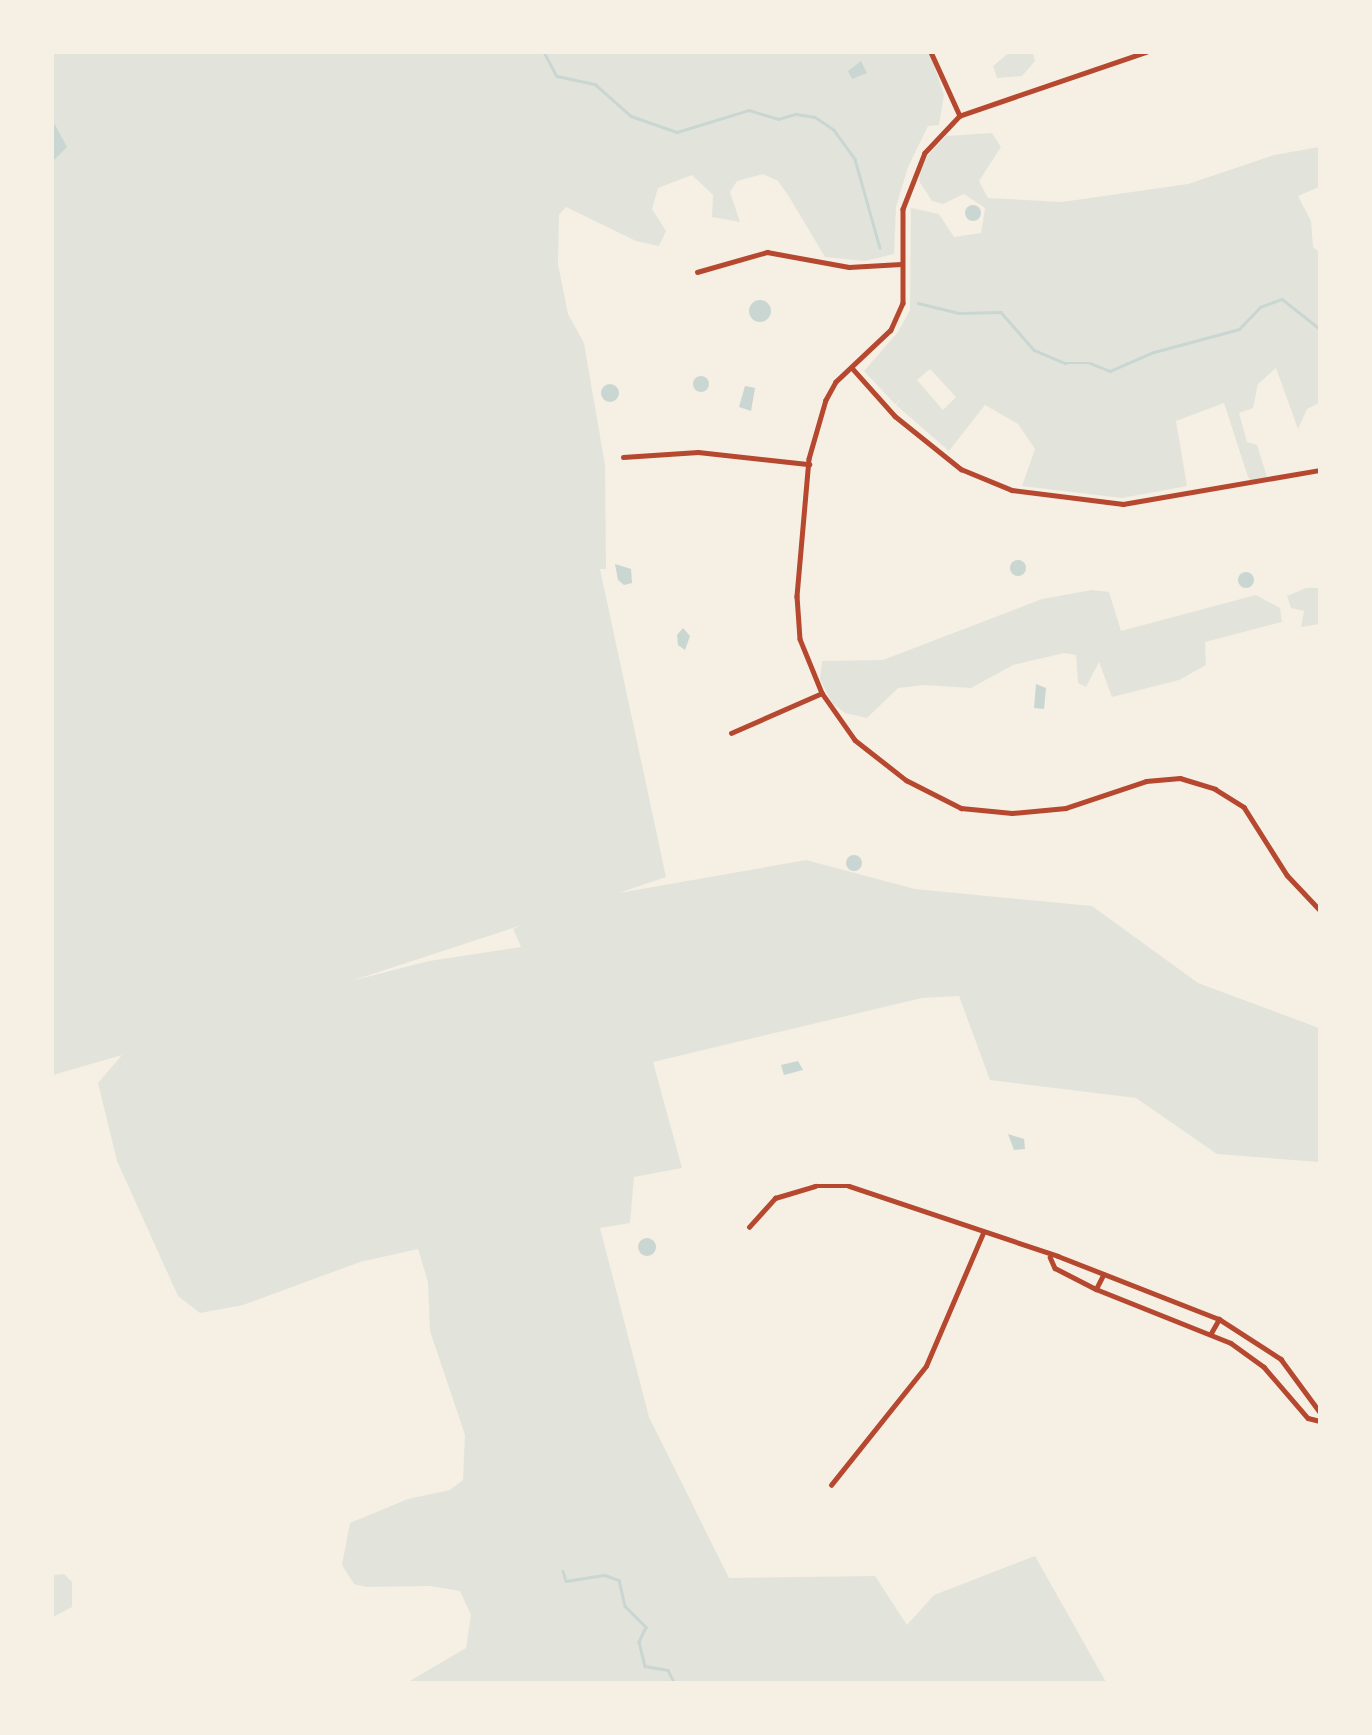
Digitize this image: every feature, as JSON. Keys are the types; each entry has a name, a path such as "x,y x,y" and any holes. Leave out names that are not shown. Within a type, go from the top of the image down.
{"street":[{"path":"931,52 960,116"},
{"path":"1147,52 960,116 925,153 903,209 903,303 891,330 853,369 836,382 826,400 809,464 797,596 800,639 822,693 855,740 906,780 961,808 1012,813 1066,808 1146,781 1180,778 1215,789 1244,807 1287,875 1320,910"},
{"path":"697,272 767,252 849,267 901,264"},
{"path":"853,369 895,416 961,469 1012,489 1123,503 1320,470"},
{"path":"623,457 698,452 809,464"},
{"path":"731,733 822,693"},
{"path":"749,1227 775,1198 815,1186 849,1186 1050,1257 1058,1256 1219,1319 1281,1359 1320,1412"},
{"path":"831,1485 926,1366 983,1233"},
{"path":"1050,1257 1055,1268 1096,1289 1211,1334 1264,1367 1308,1418 1320,1421"},
{"path":"1096,1289 1103,1275"},
{"path":"1211,1334 1219,1319"}],"shaded area":[{"path":"1010,52 1033,53 1035,61 1022,76 997,78 993,66"},
{"path":"53,53 930,53 944,95 939,125 928,126 908,167 896,207 894,254 865,261 825,257 778,181 763,174 737,181 730,192 740,222 712,217 713,195 692,175 658,188 652,209 666,231 659,246 636,241 566,207 559,215 558,264 568,314 584,343 605,465 606,569 600,569 666,877 619,893 806,860 915,889 1092,906 1198,983 1319,1028 1319,1162 1217,1154 1136,1098 990,1080 959,996 922,998 653,1062 682,1168 634,1177 630,1223 600,1228 649,1417 729,1578 875,1576 907,1625 934,1595 1035,1556 1106,1682 408,1682 466,1648 471,1615 460,1591 430,1586 366,1587 354,1584 342,1565 350,1523 408,1499 450,1490 463,1480 465,1435 430,1331 428,1282 418,1249 360,1262 243,1305 200,1313 178,1296 117,1161 98,1083 122,1055 53,1075","holes":["522,925 513,929 521,947 429,961 351,981"]},
{"path":"861,61 867,73 852,79 848,71"},
{"path":"53,121 67,147 52,161"},
{"path":"992,133 1001,147 979,181 988,198 1062,202 1188,184 1274,155 1319,147 1319,187 1298,196 1311,221 1313,247 1319,252 1319,403 1307,409 1298,429 1276,368 1258,384 1253,408 1239,413 1247,442 1257,445 1267,477 1251,481 1248,477 1224,403 1176,421 1187,486 1122,498 1022,486 1035,449 1018,424 985,405 949,451 896,405 901,399 895,404 864,371 898,332 910,310 911,208 939,214 954,237 981,233 985,208 964,194 943,204 932,201 919,181 921,163 946,136","holes":["930,369 956,397 943,410 917,380"]},
{"path":"973,205 979,207 979,219 973,221 967,219 965,213 967,207"},
{"path":"760,300 770,307 771,311 764,321 760,322 750,315 749,311 756,301"},
{"path":"701,376 707,378 707,390 701,392 695,390 693,384 695,378"},
{"path":"610,384 616,387 619,393 616,399 610,402 604,399 601,393 604,387"},
{"path":"745,386 755,388 751,411 739,407"},
{"path":"1018,560 1026,568 1018,576 1010,568"},
{"path":"615,564 631,569 632,583 624,585 618,580"},
{"path":"1243,572 1249,572 1254,580 1252,586 1243,588 1238,583 1238,577"},
{"path":"1306,588 1319,588 1319,624 1301,627 1304,611 1291,608 1287,596"},
{"path":"1092,590 1109,592 1121,631 1256,595 1280,608 1282,622 1205,642 1206,665 1179,680 1112,697 1099,662 1086,687 1078,683 1076,655 1064,653 1013,665 971,688 924,685 898,688 867,718 845,713 832,703 820,679 822,661 883,660 1042,599"},
{"path":"683,628 690,636 685,650 678,645 677,635"},
{"path":"1036,684 1046,688 1044,709 1034,708"},
{"path":"851,855 857,855 862,863 860,869 851,871 846,866 846,860"},
{"path":"798,1061 803,1070 784,1075 781,1065"},
{"path":"1008,1134 1024,1139 1025,1149 1014,1150"},
{"path":"647,1238 653,1241 656,1247 653,1253 647,1256 641,1253 638,1247 641,1241"},
{"path":"64,1574 72,1582 72,1607 53,1617 53,1575"}],"waterway":[{"path":"544,52 557,76 595,84 631,116 677,132 749,110 778,119 796,114 815,117 834,130 855,159 880,248"},
{"path":"918,303 959,313 1001,312 1034,350 1065,363 1090,363 1110,371 1154,352 1239,329 1260,307 1282,299 1320,329"},
{"path":"563,1571 566,1581 605,1575 619,1580 625,1606 646,1627 639,1642 645,1666 668,1670 674,1682"}]}
